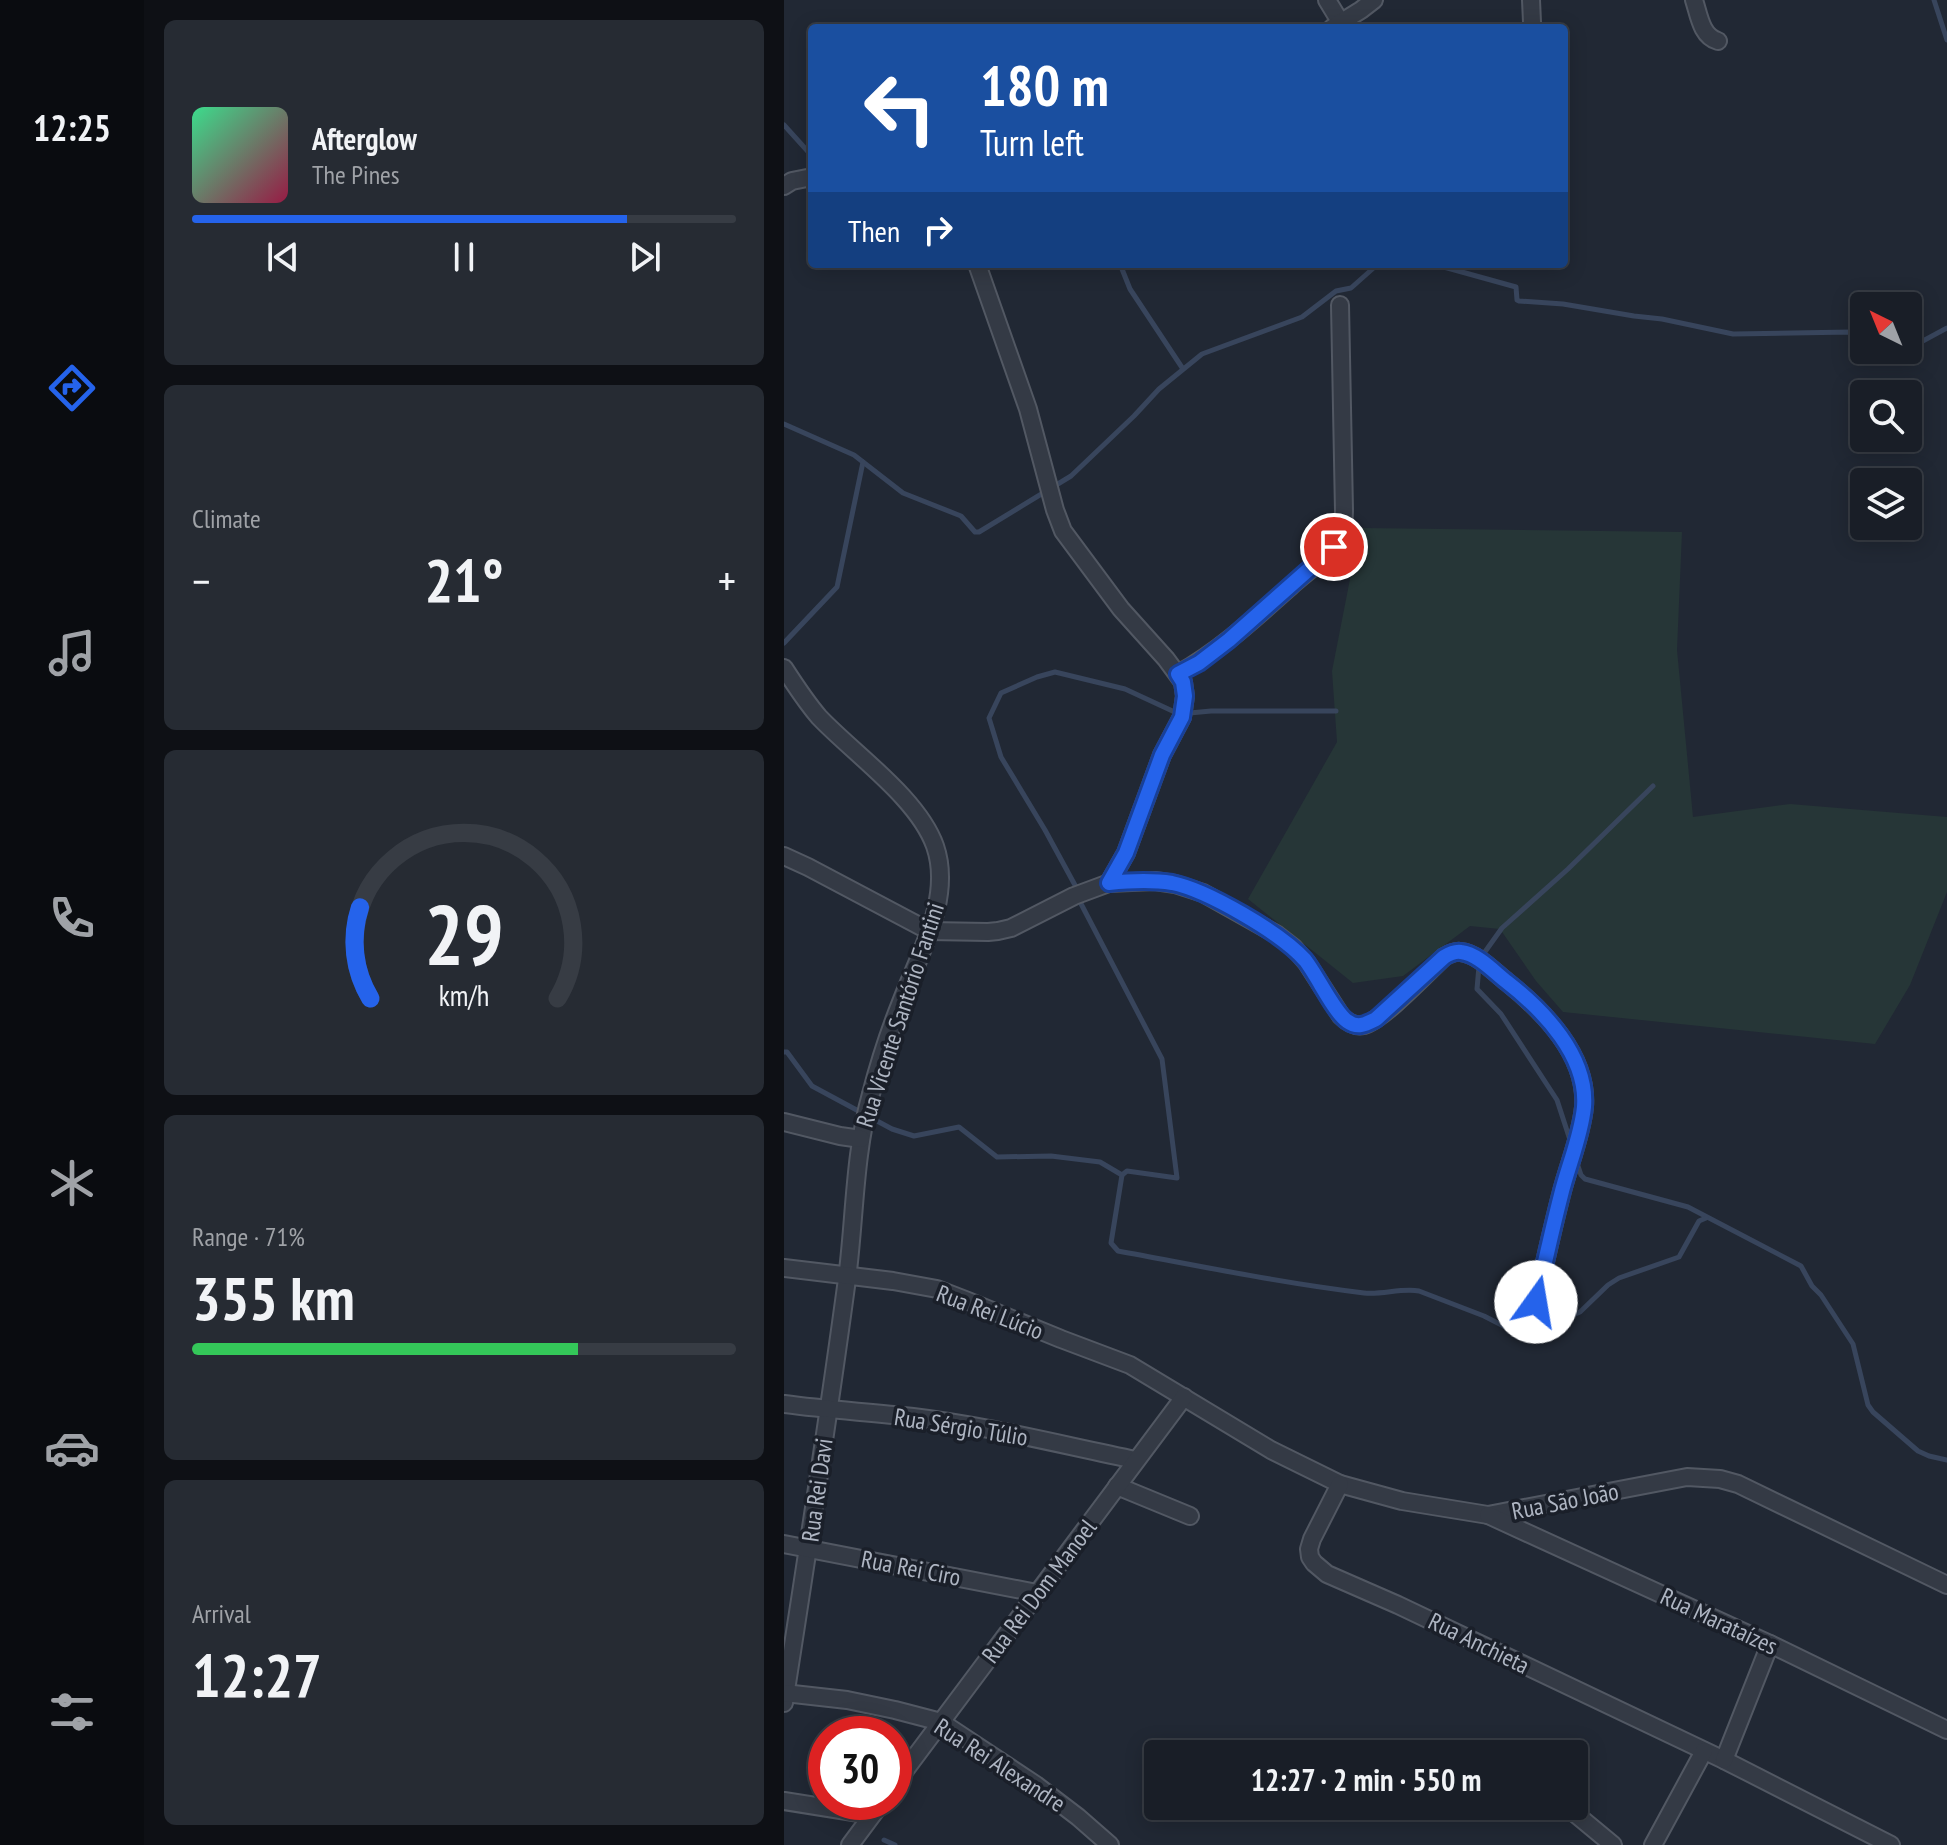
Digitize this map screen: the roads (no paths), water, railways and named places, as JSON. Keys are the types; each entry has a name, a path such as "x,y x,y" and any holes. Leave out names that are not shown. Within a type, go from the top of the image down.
{"street":[{"path":"1327,0 1336,24"},
{"path":"1340,24 1374,0"},
{"path":"1531,0 1532,22"},
{"path":"1694,0 1705,32 1718,41"},
{"path":"784,186 808,178"},
{"path":"978,268 1028,409 1063,531 1121,609 1183,682 1182,717 1162,755 1126,853 1109,883"},
{"path":"1178,674 1199,663 1229,640 1323,558 1339,538 1344,511 1340,305"},
{"name":"Rua Vicente Santório Fantini","path":"784,668 820,717 912,807 935,845 941,879 929,931 888,1038 871,1093 861,1139 848,1276"},
{"path":"784,856 929,931 988,932 1011,928 1050,907 1109,883 1155,881 1175,884 1203,893 1276,934 1294,948 1341,1016 1353,1024 1365,1025 1376,1019 1444,957 1462,952 1473,957 1531,1001 1559,1034 1572,1055 1584,1094 1581,1125 1536,1302"},
{"path":"784,1122 861,1139"},
{"name":"Rua Rei Lúcio","path":"784,1268 937,1289 1130,1365 1184,1397"},
{"name":"Rua Rei Davi","path":"785,1696 848,1276"},
{"name":"Rua Rei Dom Manoel","path":"912,1761 1184,1397"},
{"name":"Rua São João","path":"1184,1397 1271,1450 1340,1484 1402,1501 1488,1515 1687,1477 1720,1479 1738,1484 1947,1585"},
{"name":"Rua Sérgio Túlio","path":"784,1404 913,1417 995,1430 1136,1460"},
{"name":"Rua Anchieta","path":"1340,1484 1309,1549 1310,1557 1327,1574 1724,1760 1891,1845"},
{"path":"1117,1486 1190,1516"},
{"name":"Rua Marataízes","path":"1488,1515 1770,1644 1947,1730"},
{"name":"Rua Rei Ciro","path":"784,1544 1037,1593"},
{"path":"1724,1760 1770,1644"},
{"name":"Rua Rei Alexandre","path":"785,1696 847,1700 941,1722 1036,1785 1110,1845"},
{"path":"1653,1845 1704,1751"},
{"path":"784,1801 808,1803"},
{"path":"850,1845 868,1820"},
{"path":"1583,1820 1613,1845"}],"waterway":[{"path":"1934,0 1947,40"},
{"path":"784,125 808,152"},
{"path":"1122,268 1130,289 1183,369"},
{"path":"784,424 854,455 903,493 961,516 975,532 979,532 1071,476 1159,389 1202,354 1302,317 1336,291 1351,288 1374,268"},
{"path":"1447,268 1516,287 1519,301 1563,304 1662,319 1733,334 1850,332"},
{"path":"1922,341 1947,328"},
{"path":"784,643 837,587 863,462"},
{"path":"784,1052 812,1086 892,1129 914,1136 959,1127 997,1157 1051,1156 1100,1162 1122,1175 1127,1171 1177,1178 1162,1059 1078,898 1076,887 1001,757 989,718 1001,693 1055,672 1125,689 1179,714 1336,711"},
{"path":"1482,956 1502,928 1653,786"},
{"path":"1479,966 1477,989 1501,1014 1557,1100 1571,1143"},
{"path":"1576,1160 1585,1179 1688,1207 1801,1266 1853,1344 1868,1405 1873,1412 1918,1451 1947,1460"},
{"path":"1122,1175 1111,1243 1118,1251 1333,1289 1371,1293 1419,1291 1484,1316 1523,1336 1580,1312 1619,1278 1679,1257 1699,1221 1706,1218"},
{"path":"884,1840 895,1845"}]}
